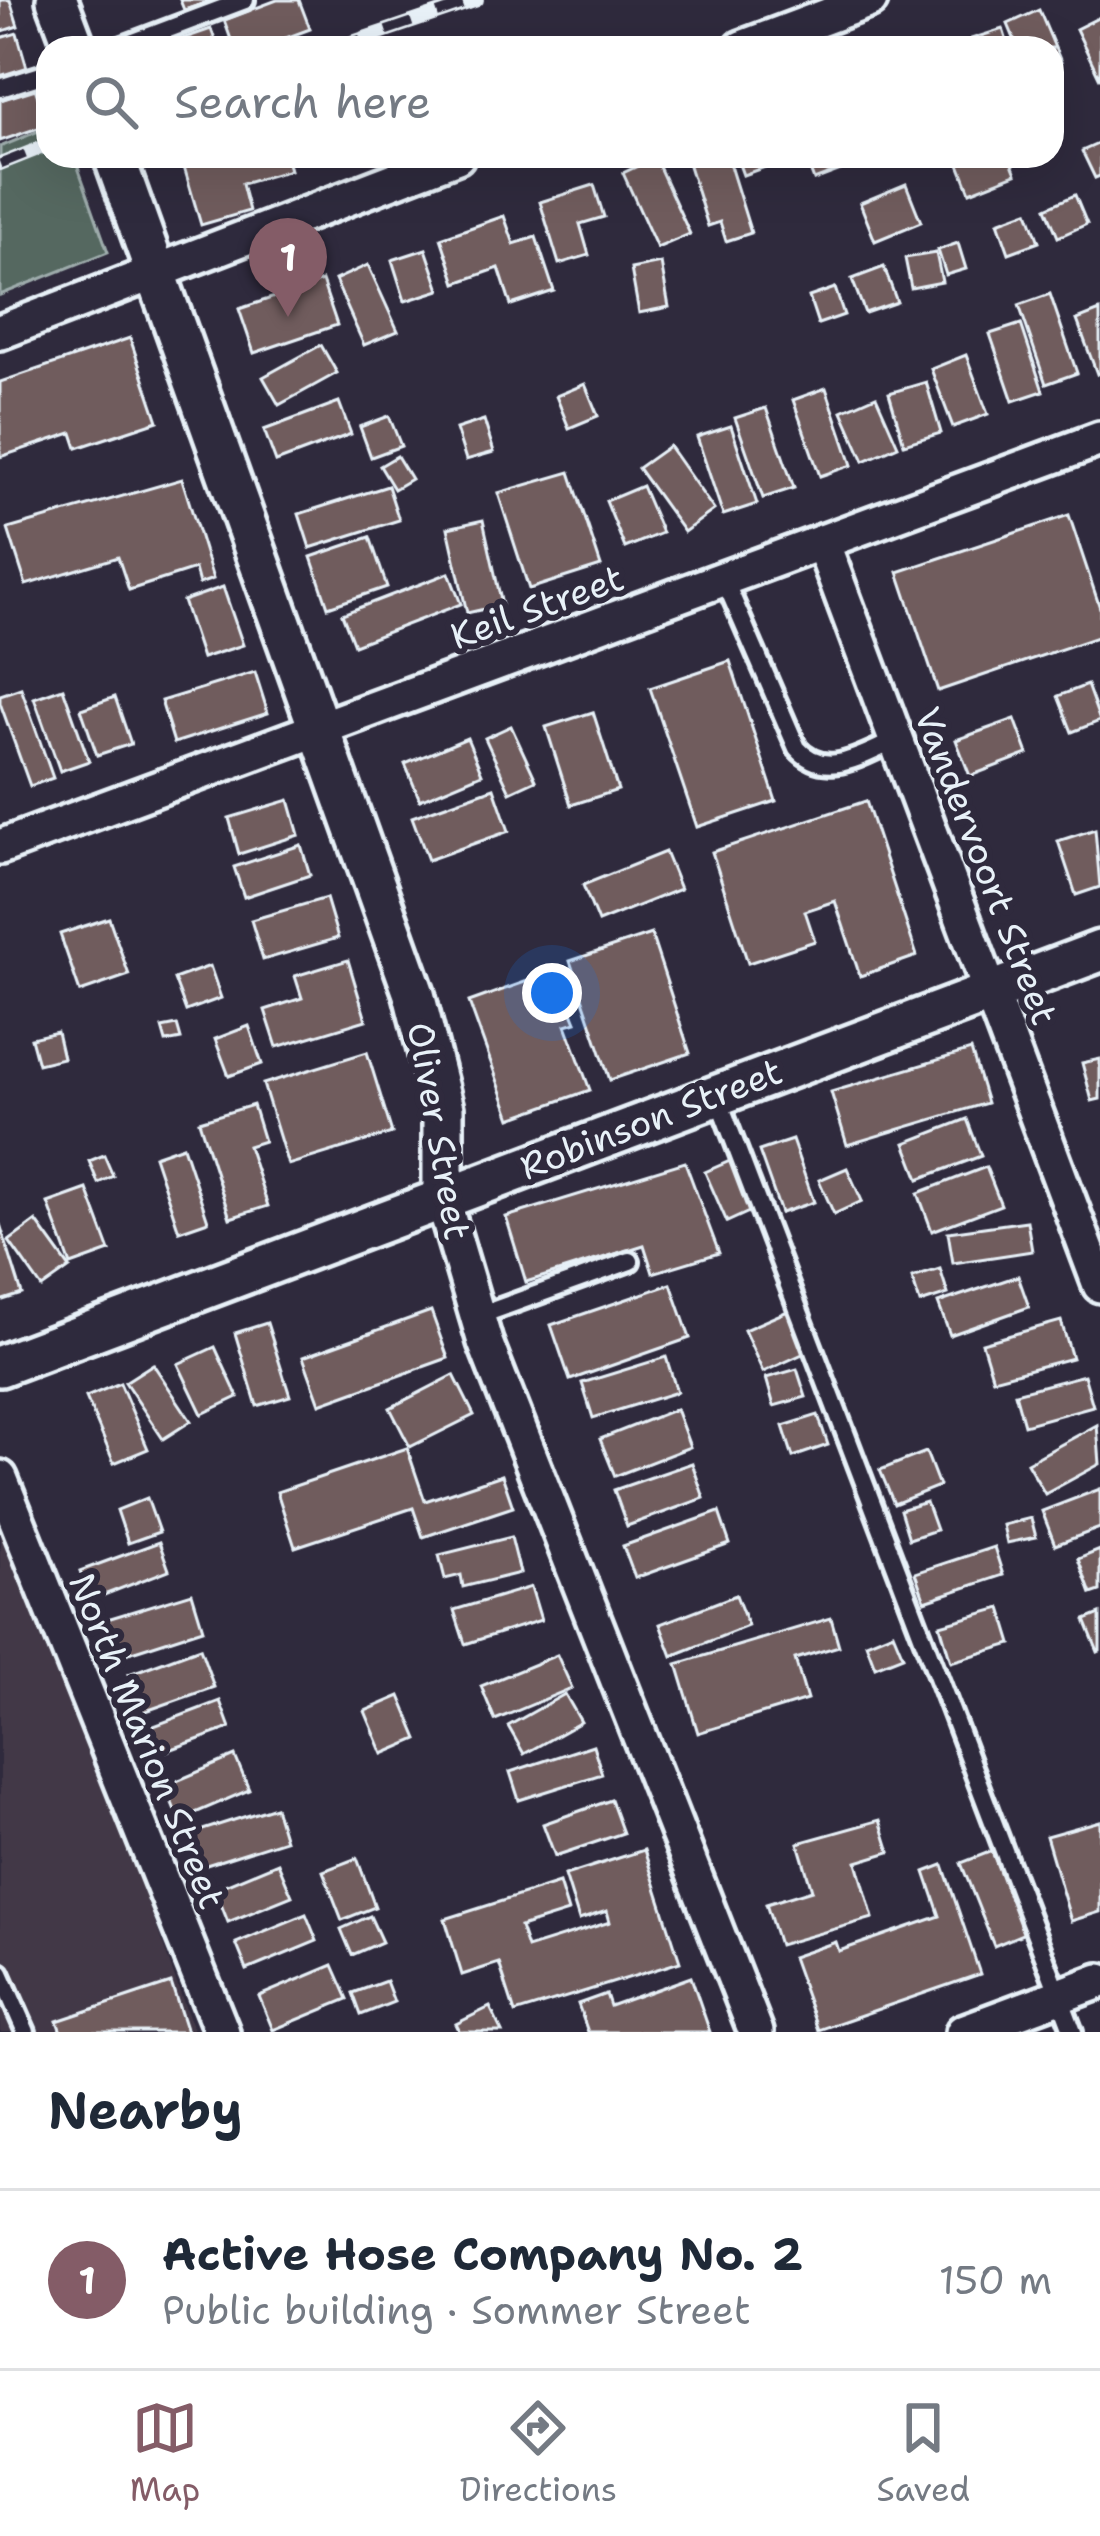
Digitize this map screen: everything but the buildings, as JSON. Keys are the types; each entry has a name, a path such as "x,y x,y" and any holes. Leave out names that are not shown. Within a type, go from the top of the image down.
{"street":[{"path":"57,0 70,36"},
{"path":"774,36 870,0"},
{"name":"Oliver Street","path":"118,168 414,994 443,1109 443,1199 478,1316 757,2032"},
{"path":"0,332 425,168"},
{"name":"Keil Street","path":"0,847 1100,439"},
{"name":"Vandervoort Street","path":"822,542 1100,1285"},
{"name":"Robinson Street","path":"0,1366 716,1092 1100,951"},
{"name":"North Marion Street","path":"0,1478 222,2032"},
{"path":"963,2032 1100,1981"}],"lane":[{"path":"150,36 245,0"},
{"path":"0,88 36,77"},
{"path":"724,579 797,748 810,762 832,766 897,740"},
{"path":"716,1092 1073,2032"},
{"path":"478,1316 630,1261"},
{"path":"0,1973 26,2032"}],"shaded area":[{"path":"0,1487 194,2032 0,2032"}],"green space":[{"path":"36,132 36,168 78,168 108,252 0,295 0,147"}],"railway":[{"path":"370,36 477,0"},
{"path":"0,164 36,150"}],"place":[{"name":"Active Hose Company No. 2","path":"288,317"}]}
